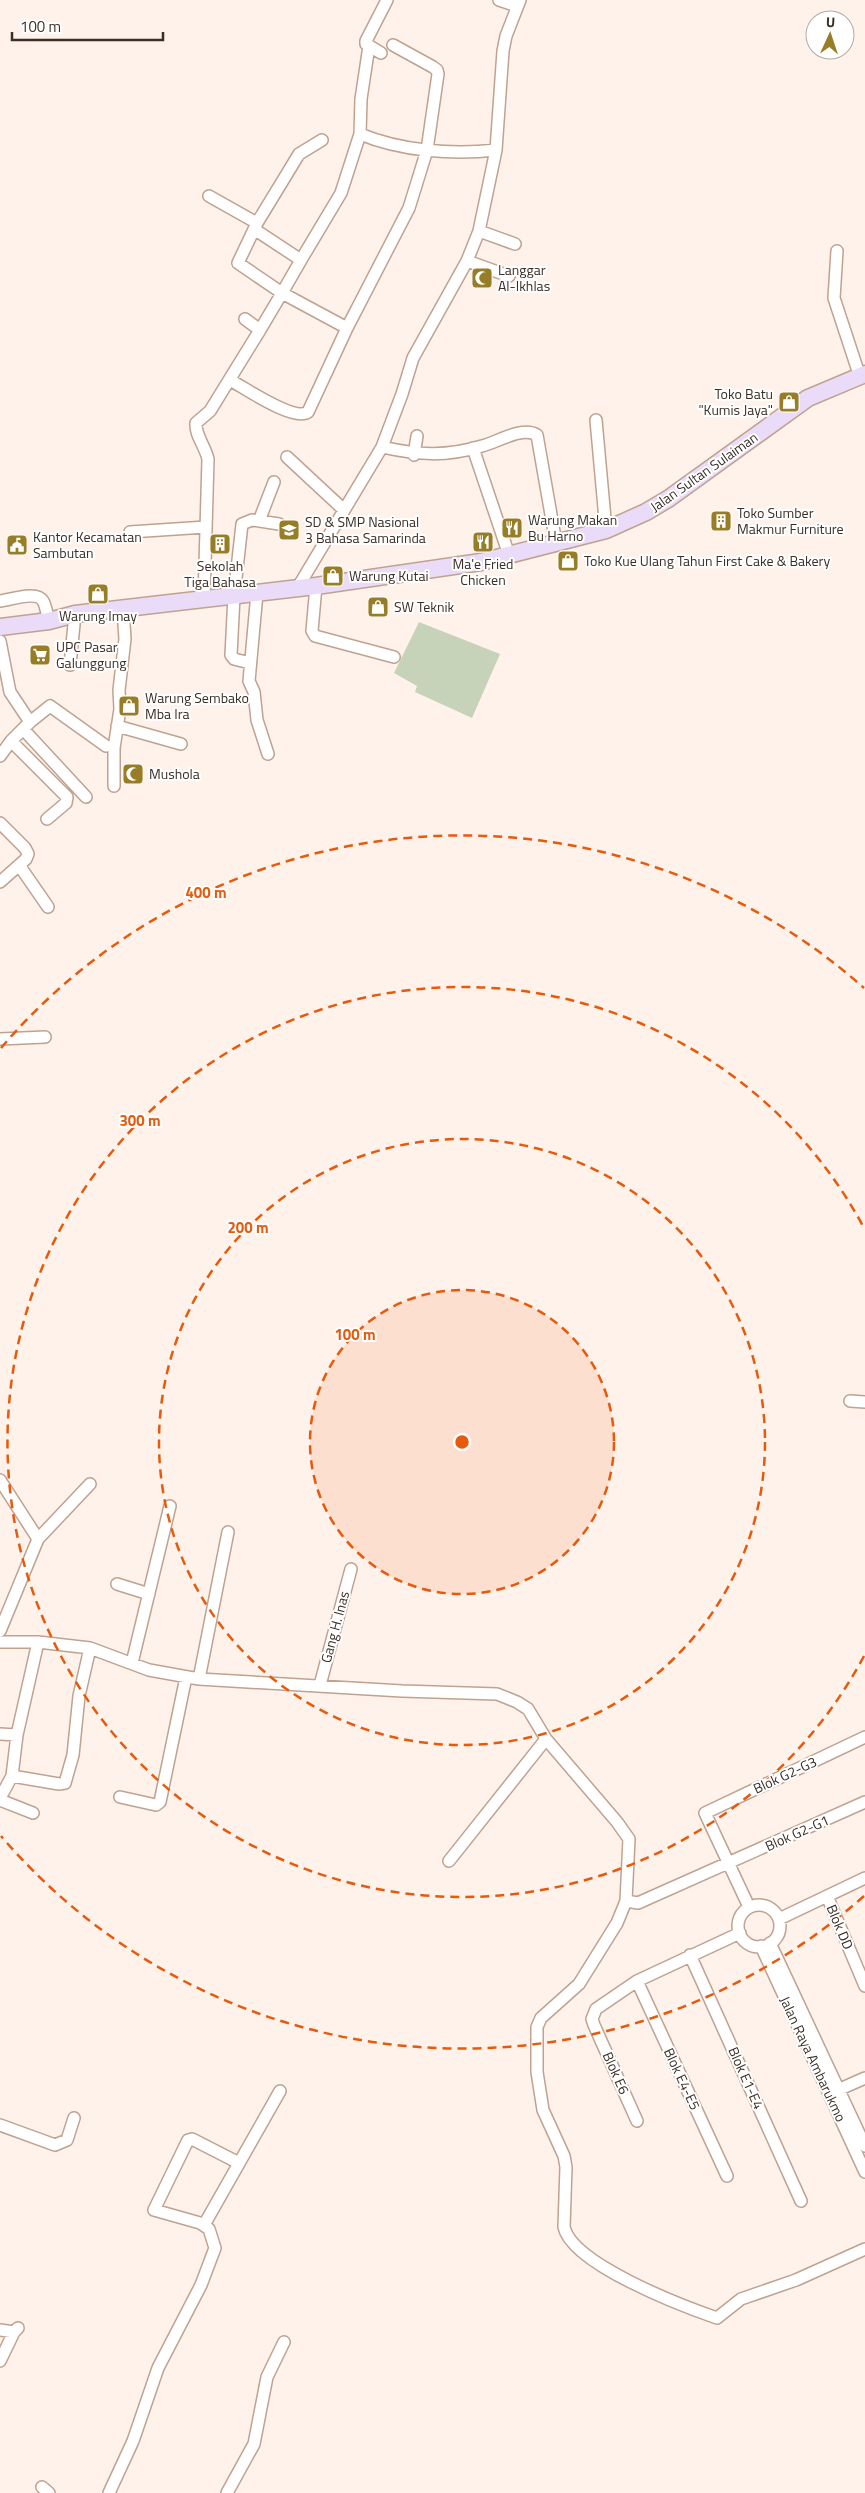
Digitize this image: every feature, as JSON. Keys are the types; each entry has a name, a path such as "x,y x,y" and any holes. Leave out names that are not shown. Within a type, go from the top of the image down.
{"main road":[{"name":"Jalan Sultan Sulaiman","path":"0,627 49,621 75,614 316,586 482,562 606,530 646,512 668,499 808,398 863,376"}],"street":[{"path":"381,53 369,46 366,41 387,0"},
{"path":"298,587 382,447 413,358 467,261 479,231 496,150 503,50 518,3 499,0"},
{"path":"230,380 281,409 304,415 308,412 347,328 409,208 427,150 437,70 393,45"},
{"path":"204,600 208,458 196,426 199,420 210,411 230,380 341,193 360,134 361,99 369,46"},
{"path":"360,134 372,139 427,150 496,150"},
{"path":"322,140 299,154 256,226 238,263 282,292 347,328"},
{"path":"208,196 256,226 301,260"},
{"path":"479,231 515,244"},
{"path":"837,251 834,298 863,376"},
{"path":"467,261 509,276"},
{"path":"245,319 260,330"},
{"path":"596,420 606,530"},
{"path":"382,447 414,454 446,454 531,431 537,435 556,543"},
{"path":"414,454 417,436"},
{"path":"473,448 508,556"},
{"path":"287,457 344,510"},
{"path":"259,521 274,482"},
{"path":"250,663 234,659 231,655 234,596 242,524 248,520 279,524"},
{"path":"130,532 206,527"},
{"path":"316,586 312,631 315,636 394,657"},
{"path":"257,593 249,681 254,692 257,720 268,754"},
{"path":"0,601 33,596 40,597 44,602 49,621"},
{"path":"114,786 108,746 117,726 125,639 123,609"},
{"path":"70,665 75,614"},
{"path":"0,641 10,692 26,725 86,797"},
{"path":"0,756 10,741 26,725 50,706 108,746"},
{"path":"117,726 181,744"},
{"path":"10,741 66,797 66,803 47,820"},
{"path":"0,823 28,852 26,859 0,882"},
{"path":"19,865 48,907"},
{"path":"0,1039 45,1037"},
{"path":"850,1401 865,1402"},
{"path":"0,1480 38,1539"},
{"path":"0,1632 38,1539 90,1484"},
{"path":"132,1663 170,1506"},
{"path":"199,1679 228,1532"},
{"name":"Gang H. Inas","path":"320,1685 351,1569"},
{"path":"116,1584 149,1594"},
{"path":"0,1642 38,1642 90,1648 149,1670 199,1679 402,1691 497,1694 517,1702 528,1709 546,1738 627,1835 629,1849 626,1901 617,1923 580,1984 540,2018 537,2027 537,2072 543,2110 564,2156 566,2166 564,2228 571,2243 600,2266 694,2310 717,2318 741,2299 796,2280 865,2249"},
{"path":"33,1813 0,1799 12,1776 17,1735 38,1642"},
{"path":"12,1776 59,1784 65,1783 73,1755 79,1696 90,1648"},
{"path":"120,1797 156,1805 160,1802 186,1677"},
{"path":"0,1734 17,1735"},
{"name":"Blok G2-G3","path":"728,1864 705,1813 865,1737"},
{"path":"449,1861 546,1738"},
{"name":"Blok G2-G1","path":"626,1901 638,1903 865,1802"},
{"path":"728,1864 749,1907"},
{"path":"779,1918 865,1878"},
{"name":"Blok DD","path":"826,1896 865,1986"},
{"path":"760,1905 768,1907 779,1918 780,1928 777,1937 766,1945 747,1943 740,1933 738,1925 740,1917 749,1907 760,1905"},
{"path":"637,1981 740,1933"},
{"name":"Jalan Raya Ambarukmo","path":"766,1945 834,2092 865,2172"},
{"name":"Blok E1-E4","path":"690,1955 801,2202"},
{"name":"Blok E6","path":"637,1981 596,2009 592,2018 638,2121"},
{"name":"Blok E4-E5","path":"637,1981 727,2176"},
{"path":"834,2092 865,2078"},
{"path":"204,2225 280,2091"},
{"name":"Jalan Raya Ambarukmo","path":"834,2092 865,2146"},
{"path":"0,2125 55,2146 67,2140 74,2118"},
{"path":"109,2493 133,2441 158,2368 212,2262 215,2248 209,2229 204,2225 154,2210 188,2140 192,2139 239,2164"},
{"path":"0,2330 16,2330 0,2361"},
{"path":"227,2493 252,2450 267,2377 284,2342"}],"green space":[{"path":"419,622 500,654 472,718 415,692 417,686 394,673"}],"place":[{"name":"Langgar Al-Ikhlas","path":"482,278"},
{"name":"Toko Batu \"Kumis Jaya\"","path":"789,402"},
{"name":"Toko Sumber Makmur Furniture","path":"721,521"},
{"name":"Warung Makan Bu Harno","path":"512,528"},
{"name":"SD & SMP Nasional 3 Bahasa Samarinda","path":"289,530"},
{"name":"Ma'e Fried Chicken","path":"483,542"},
{"name":"Sekolah Tiga Bahasa","path":"220,544"},
{"name":"Kantor Kecamatan Sambutan","path":"17,545"},
{"name":"Toko Kue Ulang Tahun First Cake & Bakery","path":"568,561"},
{"name":"Warung Kutai","path":"333,576"},
{"name":"Warung Imay","path":"98,594"},
{"name":"SW Teknik","path":"378,607"},
{"name":"UPC Pasar Galunggung","path":"40,655"},
{"name":"Warung Sembako Mba Ira","path":"129,706"},
{"name":"Mushola","path":"133,774"}]}
